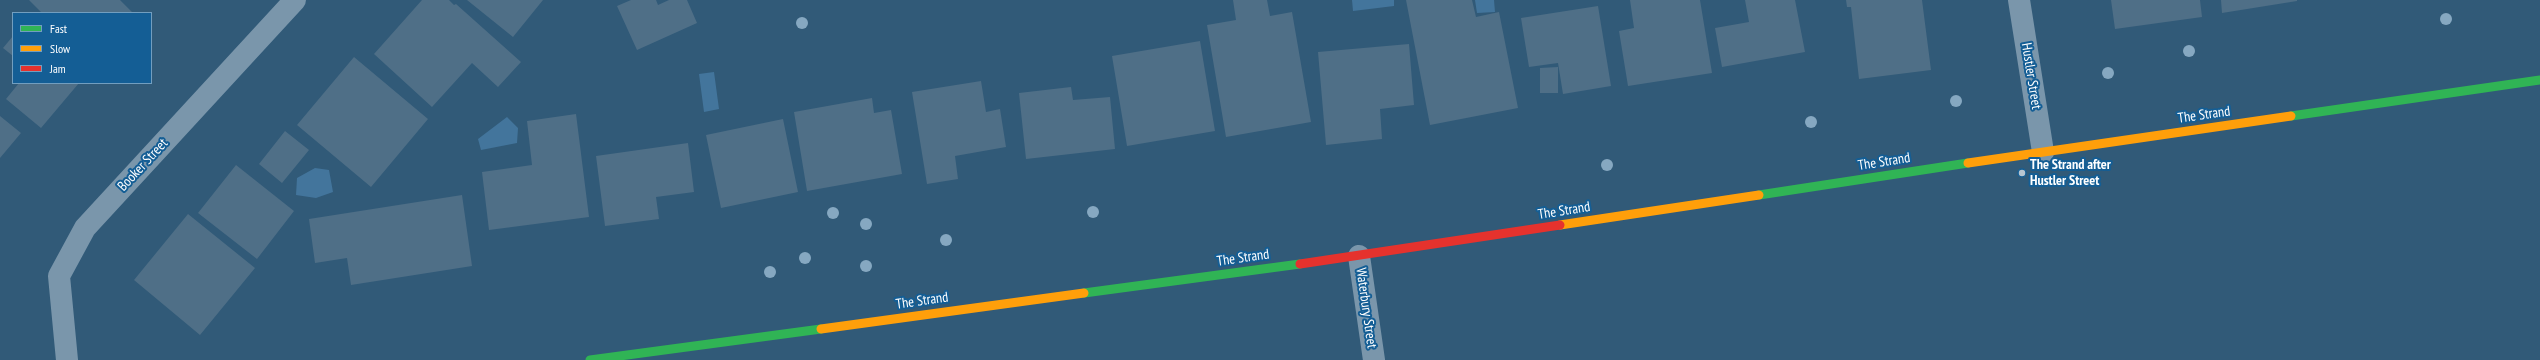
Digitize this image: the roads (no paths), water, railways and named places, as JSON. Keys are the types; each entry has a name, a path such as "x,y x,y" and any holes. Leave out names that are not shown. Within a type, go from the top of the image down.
{"street":[{"name":"Booker Street","path":"68,360 59,276 85,228 295,0"},
{"name":"Hustler Street","path":"2020,0 2043,152"},
{"name":"The Strand","path":"590,360 1359,256 2043,152 2540,80"},
{"name":"Waterbury Street","path":"1359,256 1374,360"}],"water":[{"path":"1352,0 1394,0 1394,6 1353,11"},
{"path":"1475,0 1494,0 1495,12 1477,13"},
{"path":"714,72 719,109 704,112 699,74"},
{"path":"507,117 518,128 517,143 481,150 478,139"},
{"path":"315,168 329,170 333,192 316,198 296,195 297,178"}],"place":[{"name":"The Strand after Hustler Street","path":"2022,173"}]}
